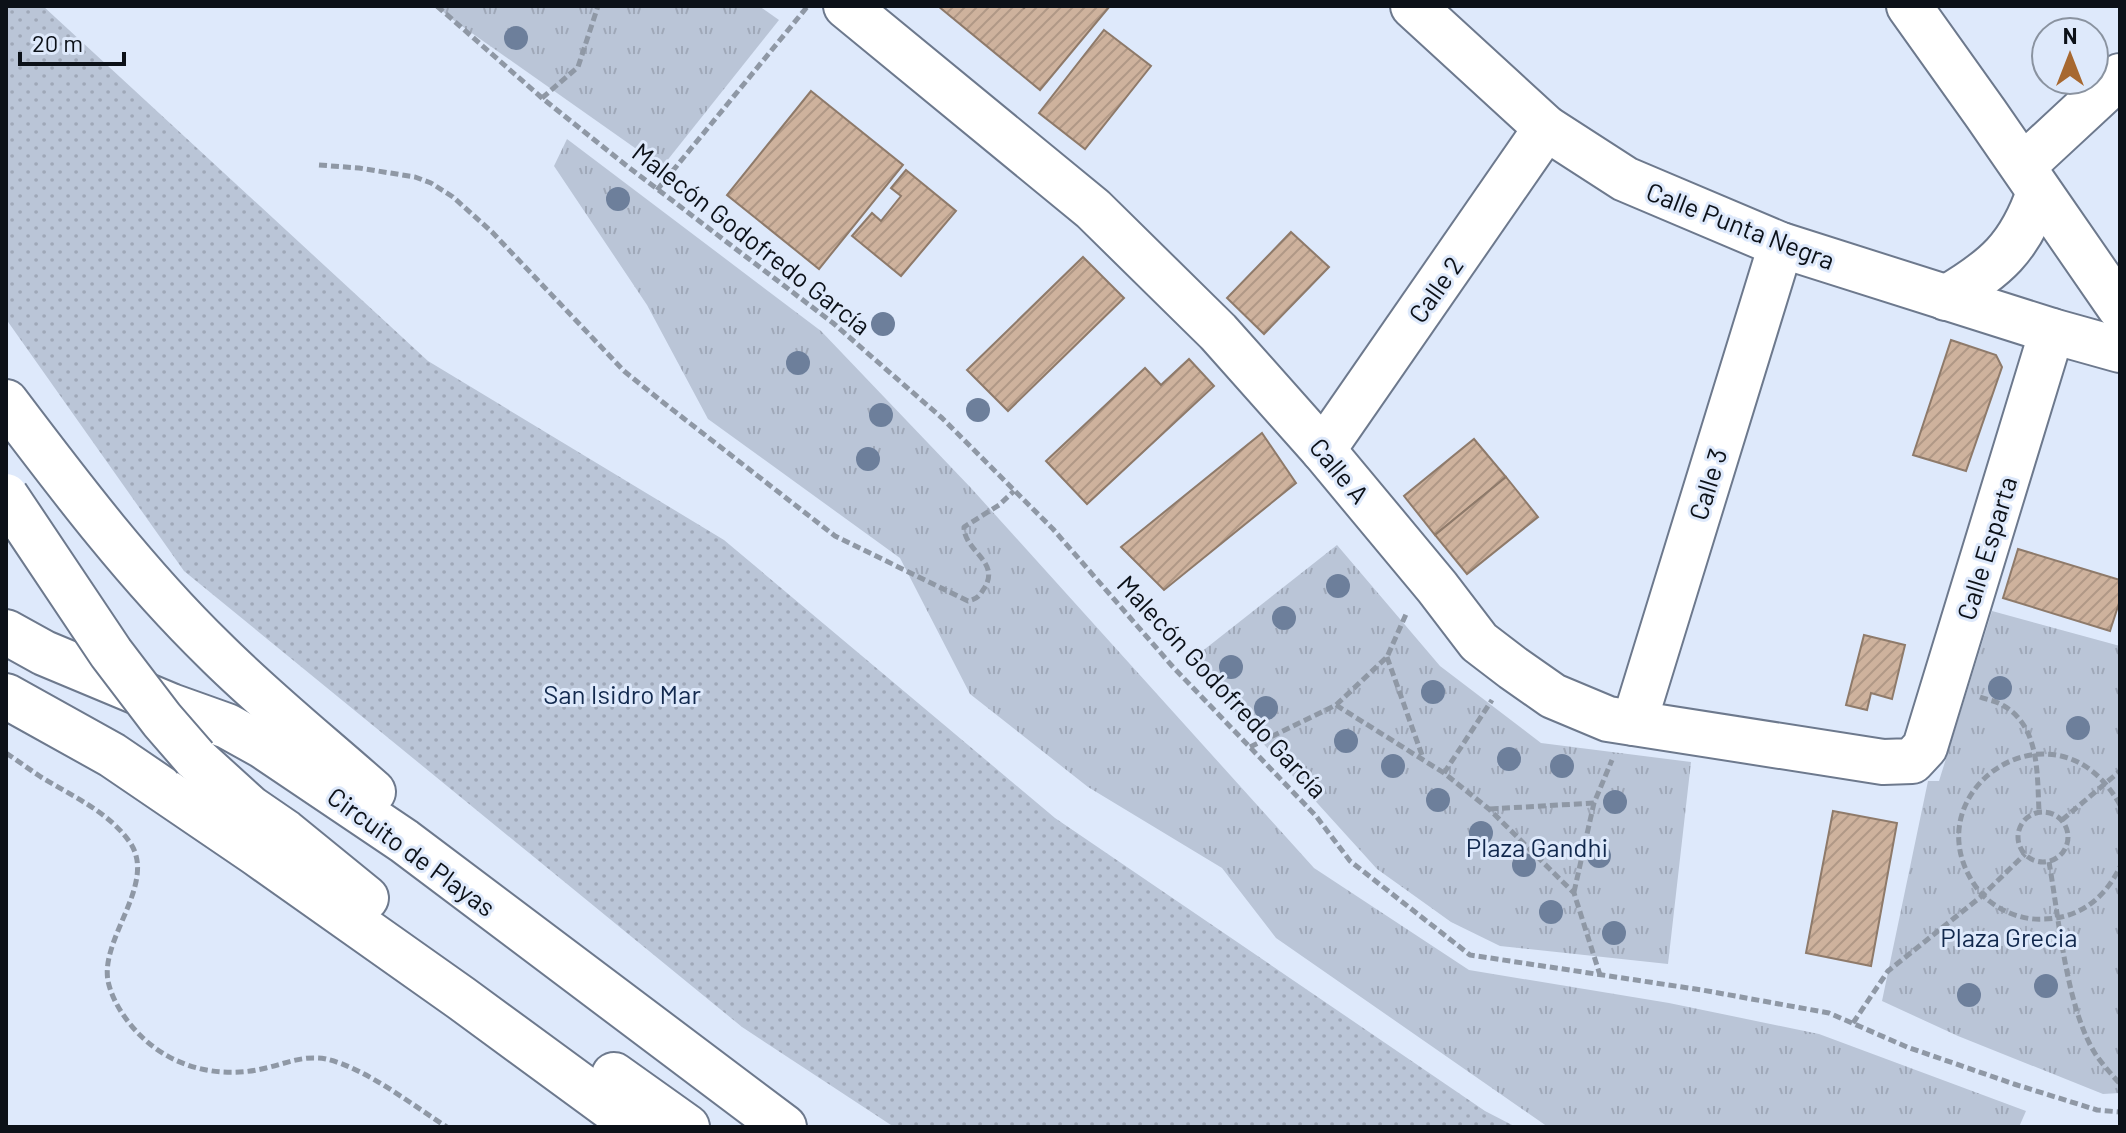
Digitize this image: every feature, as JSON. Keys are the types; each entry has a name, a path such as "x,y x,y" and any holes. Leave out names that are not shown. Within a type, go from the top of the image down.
{"main road":[{"name":"Calle A","path":"846,6 1093,209 1218,332 1323,450 1479,642 1513,668 1553,696 1608,719 1623,741 1883,762 1912,761"},
{"name":"Calle Punta Negra","path":"1413,6 1546,128 1625,179 1781,245 2120,350"},
{"path":"1909,6 2120,308"},
{"path":"1946,298 1990,269 2007,253 2021,235 2031,214 2031,179 2120,76"},
{"name":"Calle 2","path":"1323,450 1546,128"},
{"name":"Calle 3","path":"1623,741 1781,245"},
{"name":"Calle Esparta","path":"1912,761 1925,747 2052,331"},
{"path":"6,402 154,586 230,666 375,794 404,841"},
{"path":"6,496 111,653 195,758 250,808 285,832 365,897 687,1127"},
{"name":"Circuito de Playas","path":"6,632 58,659 227,726 263,746 404,841 784,1127"},
{"path":"6,696 112,755 243,844 449,989 637,1127"}],"path":[{"name":"Malecón Godofredo García","path":"437,6 542,98 657,190 833,323 942,418 1053,529 1173,667 1316,816 1350,861 1470,955 1829,1013 1907,1047 2014,1084 2097,1110 2120,1112"},
{"path":"542,98 578,67 598,6"},
{"path":"657,190 808,6"},
{"path":"319,165 415,177 453,197 492,232 624,371 660,400 835,536 968,601 978,598 989,582 988,567 964,534 964,527 999,505 1014,491"},
{"path":"1250,747 1336,705 1387,657 1409,609"},
{"path":"1387,657 1423,760"},
{"path":"1444,773 1513,668"},
{"path":"1943,689 2002,704 2018,717 2036,754 2039,811"},
{"path":"1336,705 1444,773 1489,809 1574,893 1600,975"},
{"path":"1574,893 1594,803 1623,741"},
{"path":"6,753 41,777 82,799 113,823 131,843 137,861 137,878 110,955 108,979 121,1010 142,1037 179,1062 201,1070 223,1073 245,1072 305,1058 342,1063 360,1071 447,1127"},
{"path":"2120,805 2096,773 2078,761 2057,755 2036,754 2015,758 1996,768 1980,782 1968,800 1961,820 1959,840 1962,860 1970,879 1983,895 2000,908 2038,920 2059,919 2096,901 2110,886 2120,867"},
{"path":"2062,820 2120,771"},
{"path":"1489,809 1594,803"},
{"path":"2039,811 2055,814 2067,827 2068,842 2060,856 2049,862 2037,861 2025,854 2019,844 2019,827 2039,811"},
{"path":"1853,1023 1888,971 1983,895 2025,854"},
{"path":"2049,862 2072,989 2085,1034 2096,1056 2120,1084"}],"green space":[{"name":"San Isidro Mar","path":"6,6 43,6 428,361 724,540 1055,818 1485,1111 1516,1127 894,1127 742,1027 184,571 6,319"},
{"path":"437,6 759,6 779,20 662,167"},
{"path":"567,139 821,331 971,488 1314,868 1469,970 1669,1003 1819,1034 2026,1111 2019,1127 1548,1127 1276,938 1222,868 1088,787 970,694 900,558 708,419 647,305 554,166"},
{"name":"Plaza Gandhi","path":"1337,545 1440,666 1541,743 1691,762 1668,964 1500,946 1451,922 1377,869 1191,660"},
{"name":"Plaza Grecia","path":"1992,611 2120,646 2120,1093 2103,1094 1958,1036 1882,1001 1928,781 1939,781"}],"building":[{"path":"938,6 1024,8 1110,6 1040,90"},
{"path":"1104,30 1151,66 1085,149 1039,113"},
{"path":"811,91 903,165 819,269 727,195"},
{"path":"906,170 956,211 901,276 852,236 872,213 881,221 901,196 891,188"},
{"path":"1291,232 1329,267 1264,334 1227,298"},
{"path":"1083,257 1124,298 1008,411 967,370"},
{"path":"1951,340 1996,355 2002,367 1966,471 1913,455"},
{"path":"1189,359 1214,386 1087,504 1046,461 1145,368 1161,385"},
{"path":"1262,433 1296,483 1164,590 1121,547"},
{"path":"1474,439 1506,477 1435,535 1404,496"},
{"path":"1506,477 1538,517 1467,574 1435,535"},
{"path":"2018,549 2120,580 2120,600 2110,631 2003,598"},
{"path":"1864,635 1905,645 1892,699 1871,693 1867,710 1846,705"},
{"path":"1833,811 1897,823 1871,966 1806,953"}]}
